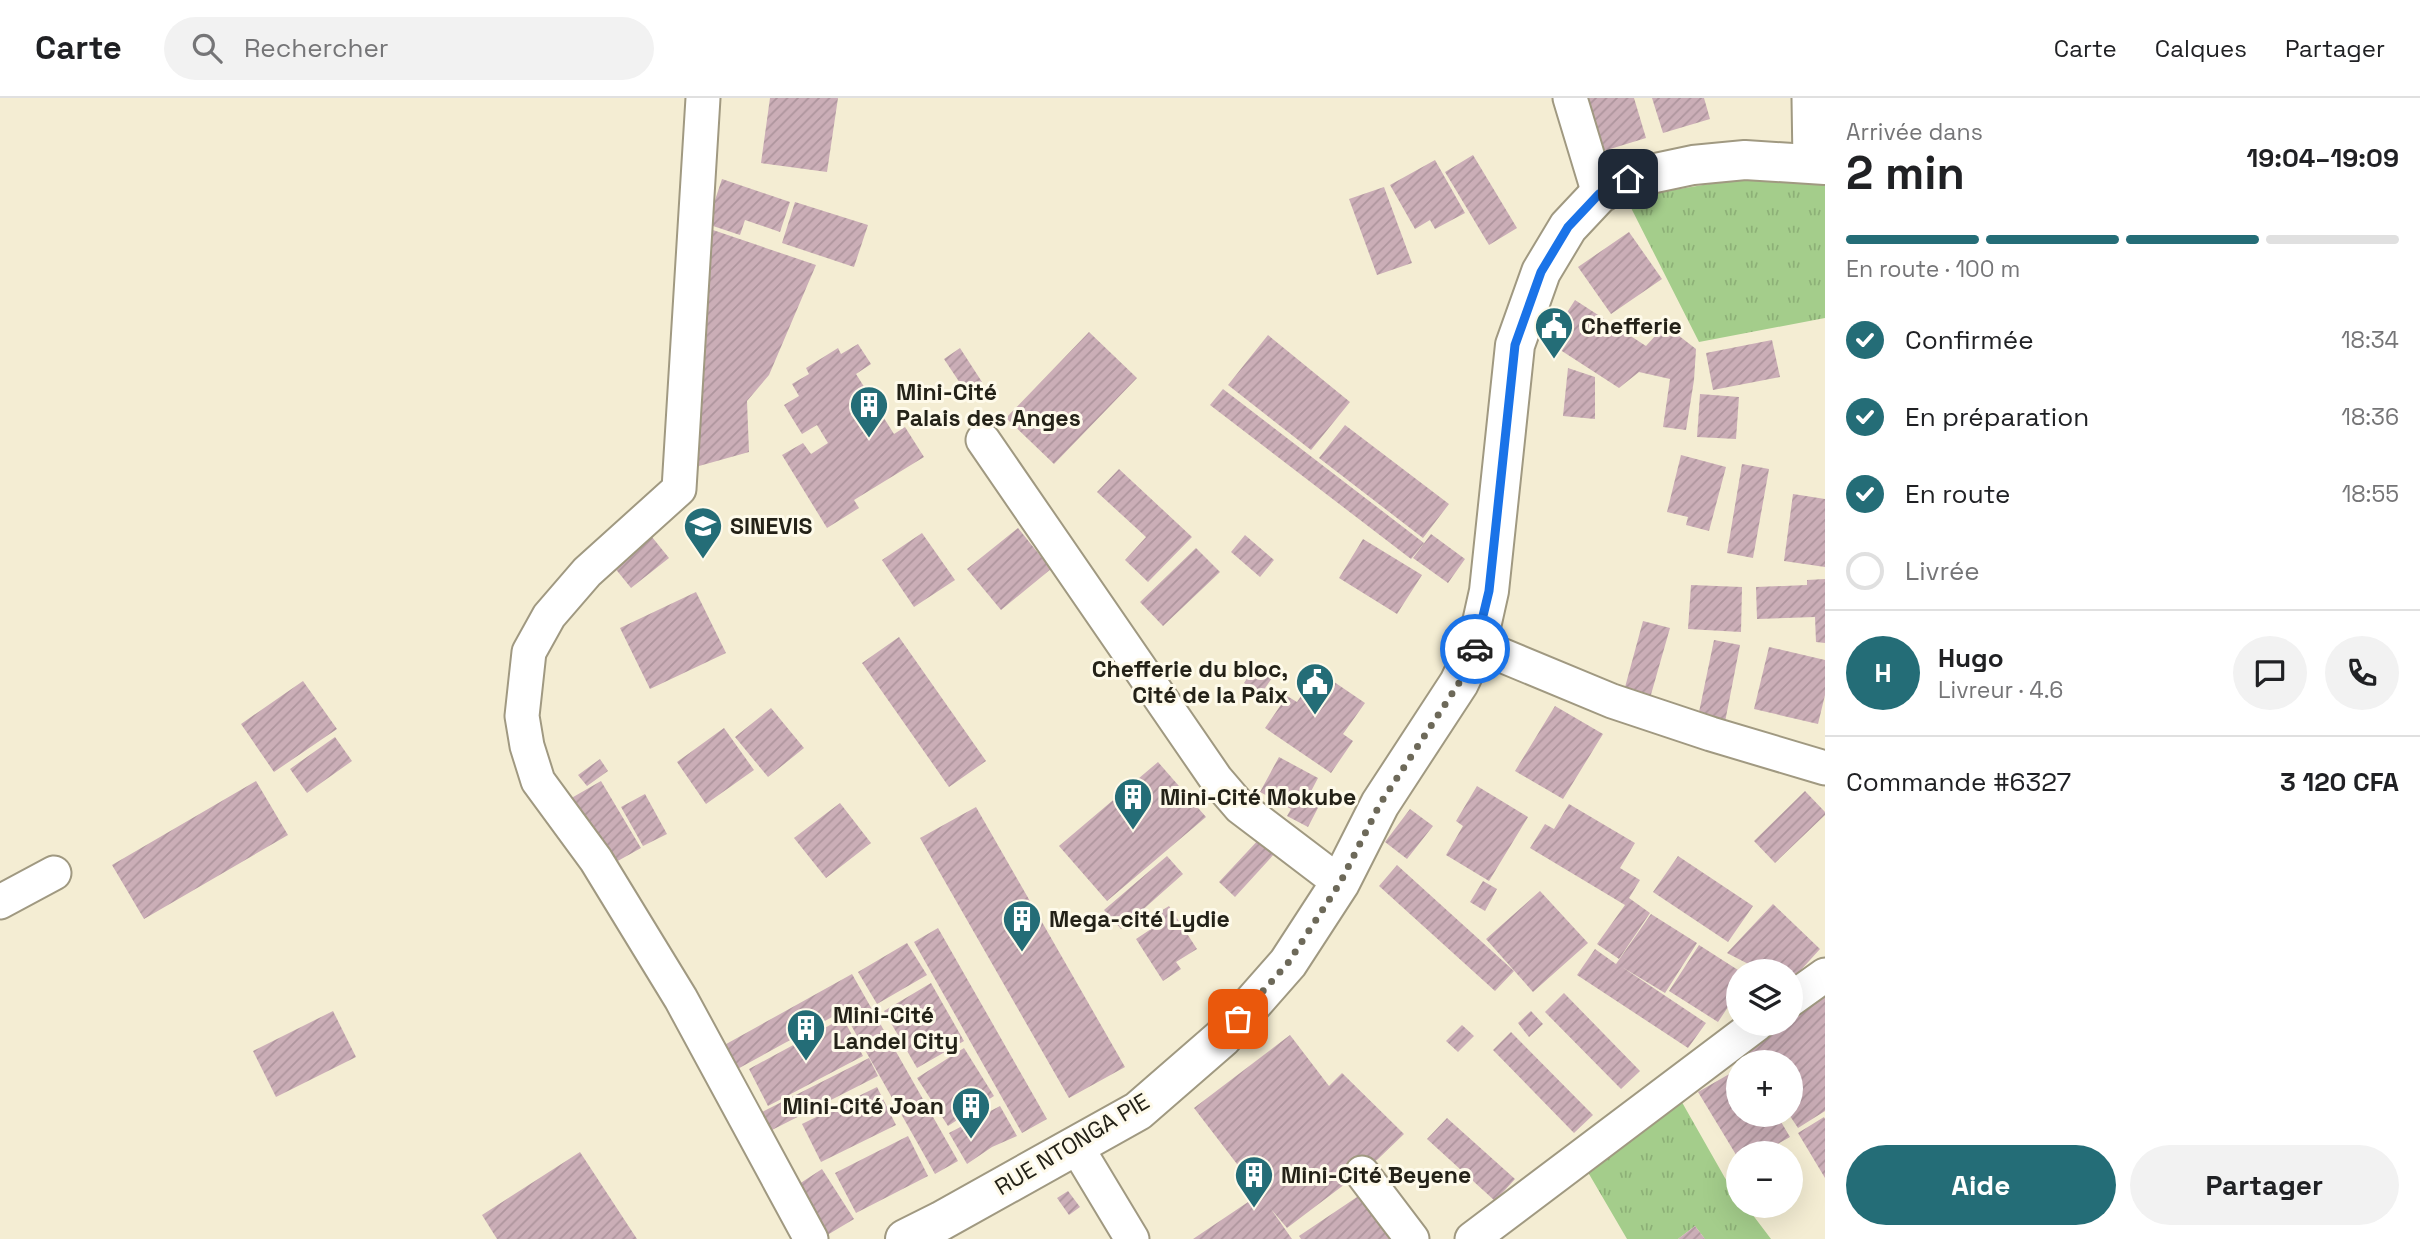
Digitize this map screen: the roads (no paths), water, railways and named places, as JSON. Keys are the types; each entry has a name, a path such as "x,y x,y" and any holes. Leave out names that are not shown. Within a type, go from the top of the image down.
{"street":[{"path":"704,98 679,489 587,572 549,616 529,652 522,716 527,746 538,781 596,860 681,999 811,1239"},
{"path":"1570,98 1599,194 1628,179 1693,165 1745,160 1818,164 1809,98"},
{"name":"RUE NTONGA PIE","path":"905,1239 1138,1111 1222,1038 1288,963 1340,883 1380,804 1459,683 1477,645 1489,591 1515,345 1541,272 1568,227 1599,194"},
{"path":"983,440 1216,779 1240,807 1340,883"},
{"path":"1477,645 1612,701 1825,768"},
{"path":"0,902 54,873"},
{"path":"1803,991 1825,975"},
{"path":"1472,1239 1741,1036"},
{"path":"1076,1146 1132,1239"},
{"path":"1362,1173 1412,1239"}],"place":[{"name":"Chefferie","path":"1554,360"},
{"name":"Mini-Cité Palais des Anges","path":"869,439"},
{"name":"SINEVIS","path":"703,560"},
{"name":"Chefferie du bloc, Cité de la Paix","path":"1315,716"},
{"name":"Mini-Cité Mokube","path":"1133,831"},
{"name":"Mega-cité Lydie","path":"1022,953"},
{"name":"Mini-Cité Landel City","path":"806,1062"},
{"name":"Mini-Cité Joan","path":"971,1140"},
{"name":"Mini-Cité Beyene","path":"1254,1209"}]}
